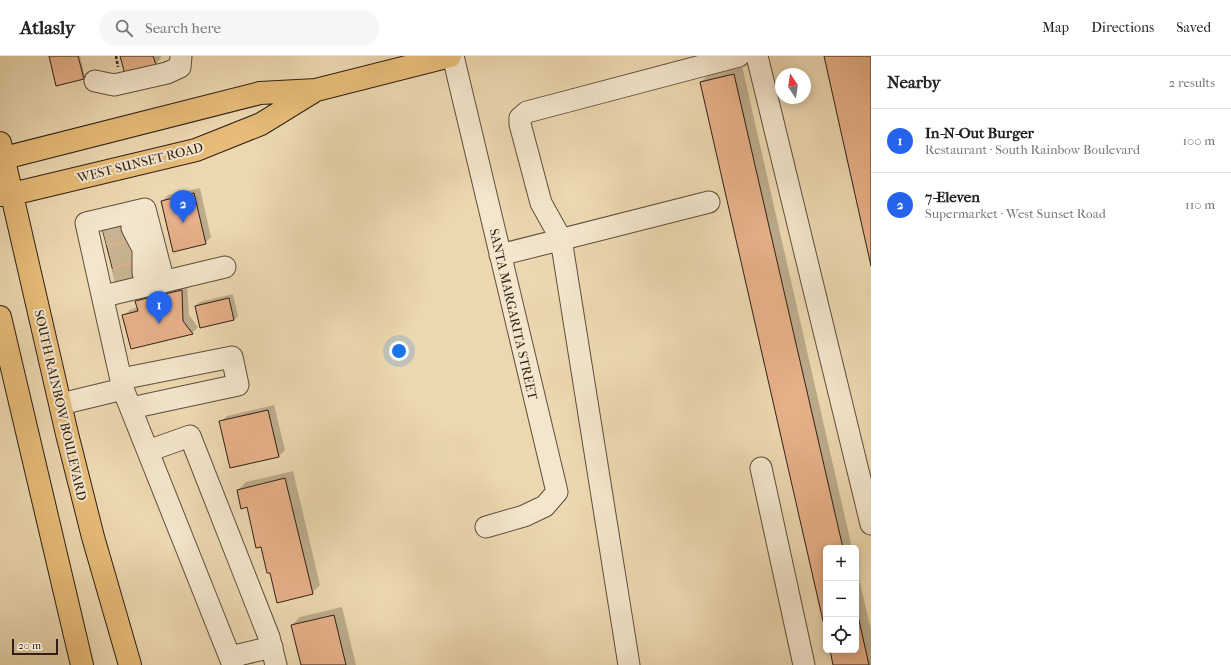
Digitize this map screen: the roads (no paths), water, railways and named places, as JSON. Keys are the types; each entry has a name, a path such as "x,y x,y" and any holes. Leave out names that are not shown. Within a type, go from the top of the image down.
{"main road":[{"name":"WEST SUNSET ROAD","path":"1,153 260,93 316,90 450,56"},
{"name":"WEST SUNSET ROAD","path":"6,194 196,150 261,124 316,90"},
{"name":"SOUTH RAINBOW BOULEVARD","path":"1,153 6,194 93,537 130,665"},
{"path":"0,317 82,665"}],"street":[{"path":"105,83 167,73 180,68 181,56"},
{"name":"SANTA MARGARITA STREET","path":"453,56 557,492 545,506 524,516 486,528"},
{"path":"629,665 562,239 540,203 520,124 520,118 527,112 739,56"},
{"path":"757,56 871,524"},
{"path":"500,255 709,202"},
{"path":"114,279 102,259 86,223 145,209 143,273"},
{"path":"132,228 164,282"},
{"path":"104,235 102,259 104,296 122,384 131,408 231,661 274,656 190,436 148,451"},
{"path":"104,296 225,267"},
{"path":"60,404 122,384 232,357 238,385 131,408"},
{"path":"761,468 804,665"}],"tunnel":[{"path":"104,235 132,228"},
{"path":"110,257 134,251"},
{"path":"114,279 143,273"}],"place":[{"name":"7-Eleven","path":"183,223"},
{"name":"In-N-Out Burger","path":"159,324"}]}
